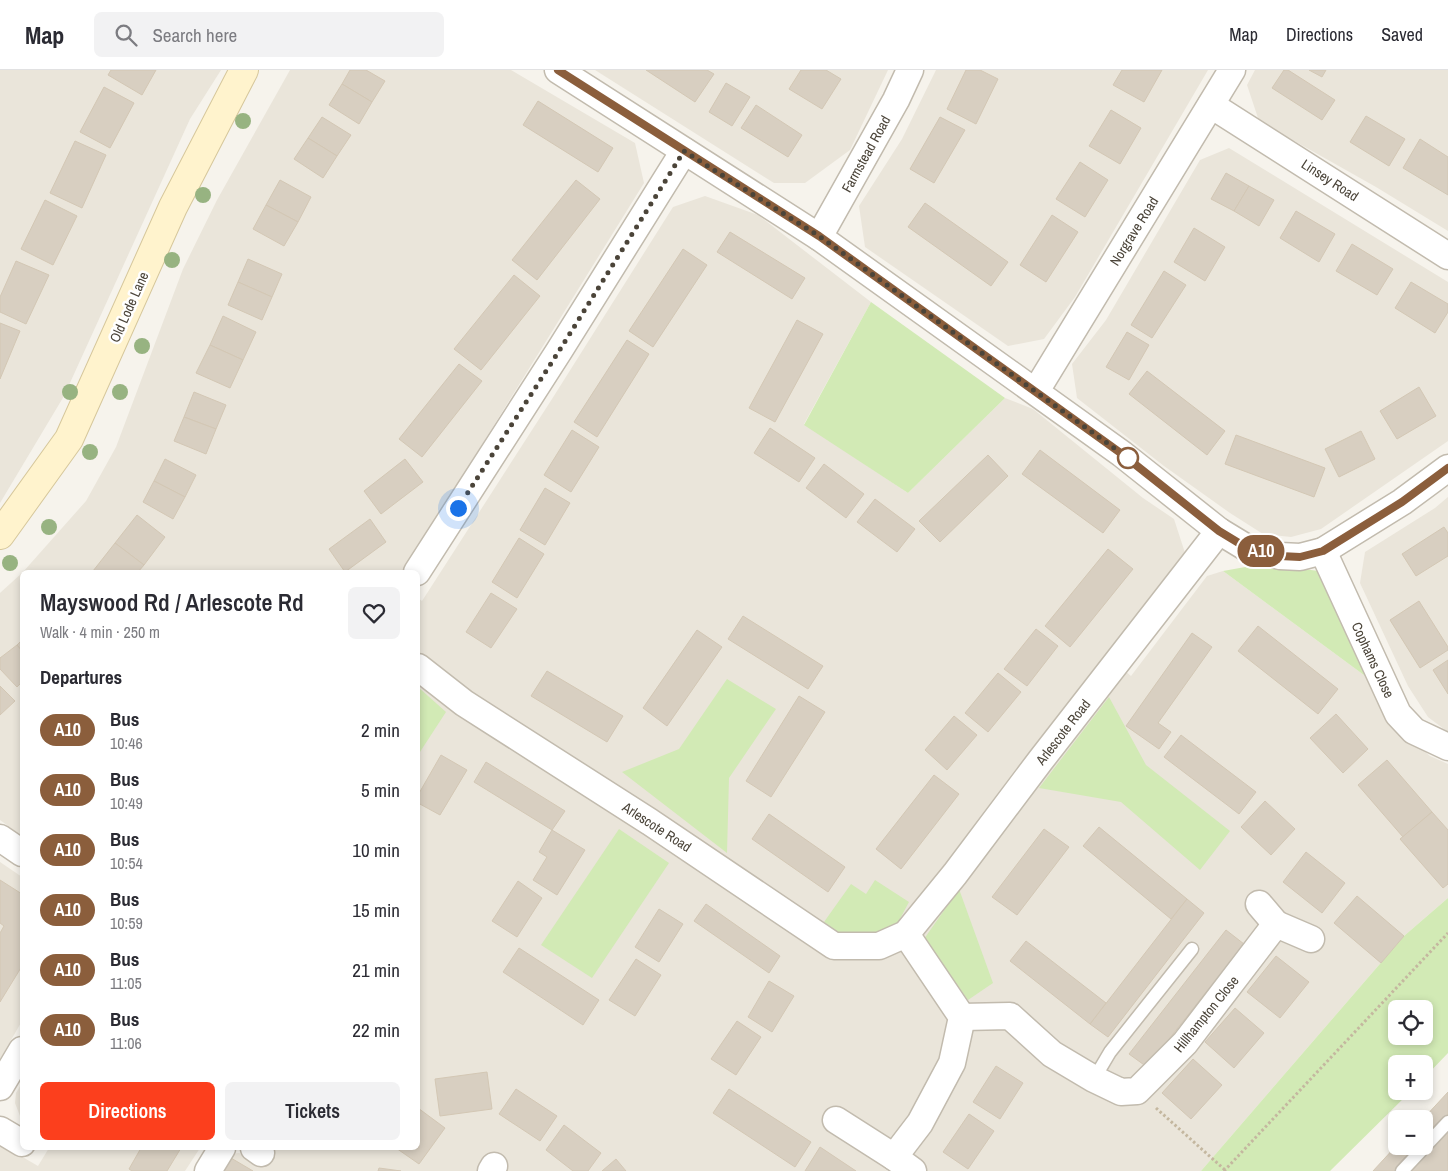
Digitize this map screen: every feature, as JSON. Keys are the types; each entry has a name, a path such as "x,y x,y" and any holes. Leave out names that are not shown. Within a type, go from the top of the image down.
{"street":[{"name":"Old Lode Lane","path":"0,535 69,439 173,207 244,70"},
{"path":"558,70 819,236 1036,390 1122,454 1219,531 1247,548 1280,556 1300,557 1323,551 1402,502 1448,468"},
{"name":"Farmstead Road","path":"819,236 896,100 910,70"},
{"name":"Norgrave Road","path":"1036,390 1232,70"},
{"name":"Linsey Road","path":"1211,105 1448,256"},
{"path":"418,570 559,351 684,151"},
{"name":"Arlescote Road","path":"420,669 464,703 650,822 834,946 879,946 906,934 956,874 1040,761 1219,531"},
{"name":"Cophams Close","path":"1323,551 1398,714 1414,731 1448,747"},
{"path":"0,838 20,852"},
{"path":"1259,904 1276,924 1311,939"},
{"name":"Hillhampton Close","path":"1136,1090 1185,1043 1276,924"},
{"path":"836,1120 903,1164 920,1123 952,1063 962,1017 906,934"},
{"path":"962,1017 1010,1016 1052,1054 1094,1079 1121,1092 1136,1090"},
{"path":"0,1087 20,1053"},
{"path":"0,1130 20,1142"},
{"path":"208,1171 221,1150"}],"lane":[{"path":"1094,1079 1110,1052 1192,949"},
{"path":"1402,1171 1448,1122"}],"path":[{"path":"1136,1090 1224,1170 1448,933"}],"shaded area":[{"path":"0,70 221,70 190,119 64,396 0,503"},
{"path":"290,70 511,70 635,143 644,183 404,570 25,570 86,501 116,447 183,269 217,200"},
{"path":"595,70 888,70 850,150 805,183 774,183"},
{"path":"936,70 1208,70 1075,297 1044,339 1008,346 865,247 859,206 902,139"},
{"path":"1255,70 1448,70 1448,231 1376,187 1259,121 1247,85"},
{"path":"1229,148 1448,282 1448,441 1321,529 1291,537 1263,534 1230,513 1164,466 1077,398 1072,364 1106,320 1200,160"},
{"path":"705,196 758,215 871,302 804,424 908,493 1005,398 1033,409 1143,498 1174,519 1186,556 1106,654 1131,676 1207,576 1223,571 1372,681 1398,729 1430,756 1448,764 1448,898 1404,936 1201,1171 220,1171 230,1154 239,1153 251,1159 267,1150 420,1150 420,600 422,601 673,207"},
{"path":"1448,497 1448,732 1428,717 1408,686 1360,583 1365,552 1435,508"},
{"path":"20,575 20,835 0,820 0,593"},
{"path":"0,862 20,876 20,1024 0,1059"},
{"path":"20,1086 20,1116 15,1103 16,1093"},
{"path":"0,1144 38,1166 48,1150 199,1150 185,1171 0,1171"}],"green space":[{"path":"871,302 1005,398 908,493 804,425"},
{"path":"1262,564 1319,571 1372,681 1223,571"},
{"path":"727,679 776,709 729,778 727,853 622,772 679,749"},
{"path":"420,689 446,712 420,752"},
{"path":"1109,697 1146,765 1230,831 1200,870 1121,802 1039,788"},
{"path":"619,829 669,863 592,978 541,945"},
{"path":"875,880 909,902 894,930 867,938 843,936 824,922 851,884 866,894"},
{"path":"959,889 993,983 968,1000 924,939"},
{"path":"1448,898 1448,1053 1433,1069 1433,1055 1388,1055 1388,1100 1402,1100 1392,1110 1388,1110 1388,1114 1330,1171 1201,1171 1404,936"}],"building":[{"path":"111,70 156,70 142,95 108,75"},
{"path":"350,70 366,70 385,81 372,102 342,84"},
{"path":"646,70 707,70 714,74 695,102"},
{"path":"801,70 826,70 841,79 822,109 789,89"},
{"path":"966,70 980,70 998,79 976,124 947,109"},
{"path":"1122,70 1162,70 1144,102 1113,85"},
{"path":"1284,70 1288,70 1335,100 1322,120 1272,88"},
{"path":"1309,70 1326,70 1322,77"},
{"path":"726,83 750,97 732,126 709,112"},
{"path":"342,84 372,102 359,124 329,105"},
{"path":"104,87 134,103 110,148 80,132"},
{"path":"538,101 613,148 598,172 523,125"},
{"path":"756,105 802,135 788,157 741,128"},
{"path":"1111,110 1141,128 1120,164 1089,146"},
{"path":"1366,116 1405,139 1389,166 1350,142"},
{"path":"322,117 351,135 337,156 308,138"},
{"path":"940,117 965,130 934,183 910,169"},
{"path":"308,138 337,156 323,178 294,159"},
{"path":"1420,139 1448,157 1448,195 1403,168"},
{"path":"75,141 106,155 82,208 50,193"},
{"path":"1080,162 1108,180 1085,217 1056,199"},
{"path":"1226,173 1249,186 1234,211 1211,199"},
{"path":"280,180 311,197 298,222 266,205"},
{"path":"576,180 600,199 537,280 512,260"},
{"path":"1249,186 1274,200 1259,226 1234,211"},
{"path":"45,200 77,216 53,265 21,249"},
{"path":"925,203 1008,262 991,286 908,227"},
{"path":"266,205 298,222 284,246 253,229"},
{"path":"1296,211 1335,234 1319,262 1280,238"},
{"path":"1052,215 1078,232 1046,282 1020,265"},
{"path":"1194,228 1225,247 1205,281 1174,262"},
{"path":"730,232 805,278 792,299 717,252"},
{"path":"1352,244 1393,269 1377,295 1336,271"},
{"path":"683,249 707,265 653,347 629,331"},
{"path":"248,259 282,274 272,297 238,282"},
{"path":"16,261 49,275 26,324 0,312 0,297"},
{"path":"1164,271 1186,285 1152,338 1131,325"},
{"path":"514,275 540,296 481,370 454,349"},
{"path":"238,282 272,297 262,320 228,305"},
{"path":"1411,282 1448,304 1448,312 1435,333 1395,308"},
{"path":"223,316 256,332 243,360 210,345"},
{"path":"797,320 823,334 775,422 749,408"},
{"path":"0,323 20,331 0,379"},
{"path":"1127,332 1149,345 1129,380 1106,367"},
{"path":"627,340 649,354 597,437 574,422"},
{"path":"210,345 243,360 230,388 196,373"},
{"path":"459,364 482,381 422,457 399,439"},
{"path":"1147,371 1225,431 1207,455 1129,394"},
{"path":"1419,387 1436,416 1397,439 1380,411"},
{"path":"194,392 226,405 216,429 184,417"},
{"path":"184,417 216,429 206,454 174,441"},
{"path":"770,428 815,458 799,482 754,453"},
{"path":"572,430 599,447 571,492 544,475"},
{"path":"1361,431 1375,459 1339,477 1325,449"},
{"path":"1236,435 1325,468 1314,497 1225,464"},
{"path":"1040,450 1120,510 1103,533 1022,474"},
{"path":"988,455 1008,476 940,542 919,521"},
{"path":"165,459 196,475 185,497 154,481"},
{"path":"405,459 423,482 381,514 364,491"},
{"path":"824,464 864,494 846,518 806,488"},
{"path":"154,481 185,497 173,519 143,502"},
{"path":"545,488 570,503 545,545 520,530"},
{"path":"875,499 915,529 897,552 857,522"},
{"path":"137,515 165,537 144,565 115,543"},
{"path":"370,519 386,542 348,570 344,570 329,549"},
{"path":"1444,527 1448,533 1448,556 1416,576 1402,554"},
{"path":"519,538 544,554 517,598 492,582"},
{"path":"115,543 144,565 140,570 94,570"},
{"path":"1108,549 1133,569 1070,647 1045,626"},
{"path":"491,593 517,609 491,648 466,632"},
{"path":"1419,601 1448,647 1448,650 1420,668 1390,620"},
{"path":"743,616 823,666 808,689 728,639"},
{"path":"1258,626 1338,689 1318,714 1238,651"},
{"path":"1036,629 1058,646 1027,686 1004,669"},
{"path":"697,630 722,647 667,726 643,708"},
{"path":"1192,633 1212,647 1158,723 1171,732 1159,749 1126,726"},
{"path":"17,645 20,649 20,684 17,687 0,669 0,658"},
{"path":"1448,660 1448,694 1433,670"},
{"path":"547,671 623,716 607,742 531,696"},
{"path":"998,673 1021,692 988,732 965,713"},
{"path":"0,686 15,701 0,715"},
{"path":"799,696 825,712 771,797 746,781"},
{"path":"1336,714 1368,749 1343,773 1310,738"},
{"path":"954,716 977,735 947,770 925,750"},
{"path":"1181,735 1256,792 1239,814 1164,757"},
{"path":"441,755 467,770 440,815 420,804 420,792"},
{"path":"1387,760 1432,812 1403,837 1358,785"},
{"path":"486,762 565,811 552,830 474,782"},
{"path":"934,775 959,794 901,869 876,849"},
{"path":"1265,801 1295,829 1271,855 1241,827"},
{"path":"1432,812 1448,830 1448,884 1443,888 1400,839"},
{"path":"769,814 845,867 828,892 752,839"},
{"path":"1099,827 1187,899 1171,919 1083,846"},
{"path":"1044,829 1069,847 1017,915 992,897"},
{"path":"552,830 585,850 557,895 533,880 547,857 539,852"},
{"path":"1306,852 1345,883 1322,913 1283,882"},
{"path":"0,880 20,893 20,969 0,1002 0,933 4,926 0,923"},
{"path":"518,881 542,898 517,937 492,921"},
{"path":"1357,896 1404,936 1381,963 1334,923"},
{"path":"1187,899 1204,913 1108,1037 1090,1024"},
{"path":"706,904 780,956 769,973 694,921"},
{"path":"659,909 683,924 659,962 635,947"},
{"path":"1226,930 1244,944 1147,1067 1129,1054"},
{"path":"1026,941 1106,1003 1090,1024 1010,961"},
{"path":"519,948 599,1000 583,1025 503,972"},
{"path":"1276,956 1309,982 1280,1018 1247,992"},
{"path":"636,959 661,975 635,1016 609,1000"},
{"path":"769,981 794,996 772,1032 748,1017"},
{"path":"1235,1008 1264,1033 1234,1068 1205,1042"},
{"path":"737,1021 761,1037 736,1075 711,1059"},
{"path":"1193,1059 1222,1085 1191,1119 1162,1093"},
{"path":"996,1066 1023,1083 1000,1119 973,1102"},
{"path":"487,1072 492,1109 440,1116 435,1079"},
{"path":"516,1089 557,1116 540,1141 499,1114"},
{"path":"729,1089 811,1142 795,1167 713,1113"},
{"path":"1448,1092 1448,1171 1373,1171 1388,1155 1433,1155 1433,1110 1431,1110"},
{"path":"420,1109 445,1128 419,1164 399,1150 420,1150"},
{"path":"969,1114 994,1131 968,1169 943,1152"},
{"path":"564,1125 601,1153 588,1171 573,1171 546,1150"},
{"path":"820,1147 856,1171 805,1171"},
{"path":"140,1150 180,1150 167,1171 132,1171 129,1169"},
{"path":"231,1158 253,1171 224,1171"},
{"path":"616,1159 626,1171 602,1171"},
{"path":"379,1168 401,1171 378,1171"}],"bus line":[{"name":"A10","path":"558,70 819,236 1036,390 1122,454 1219,531 1247,548 1280,556 1300,557 1323,551 1402,502 1448,468"}],"route":[{"path":"458,508 684,151 819,236 1036,390 1128,458"}]}
